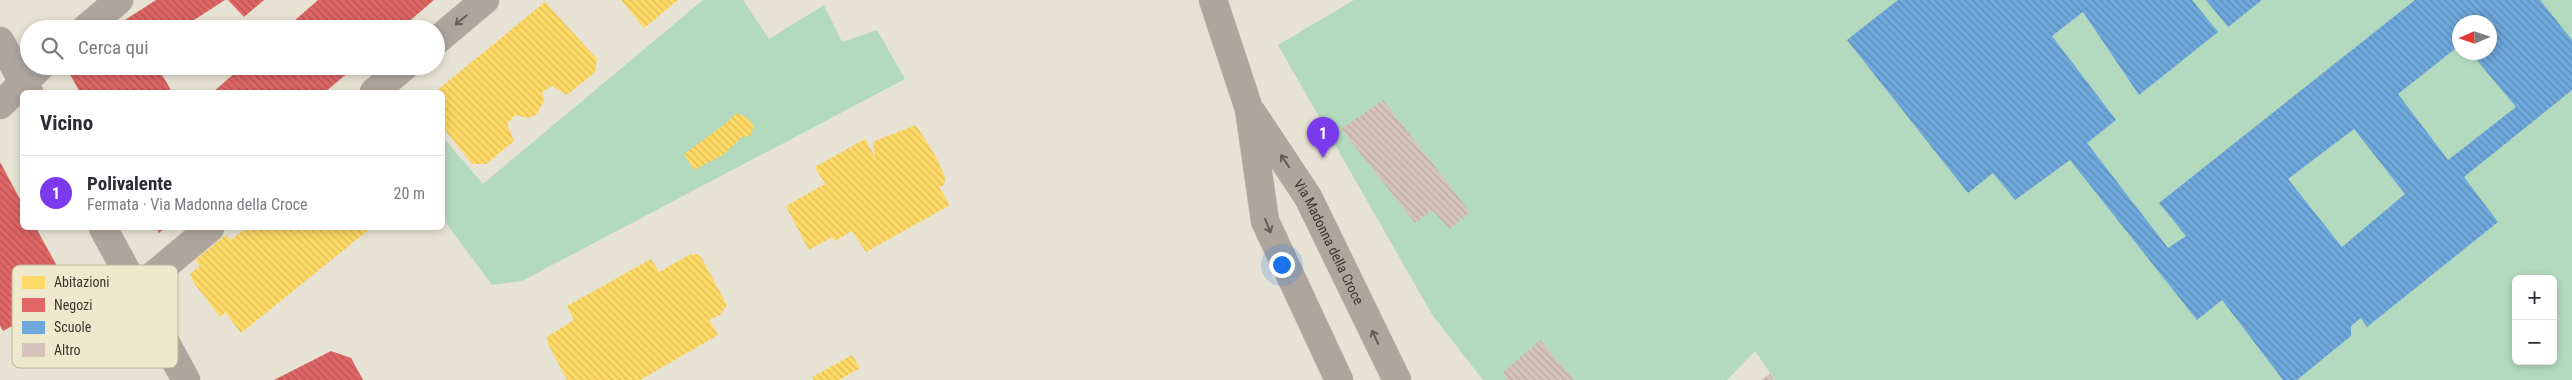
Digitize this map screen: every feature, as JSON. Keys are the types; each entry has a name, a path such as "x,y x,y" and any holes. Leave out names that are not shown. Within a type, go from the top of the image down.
{"street":[{"path":"96,20 119,0"},
{"path":"445,33 485,0"},
{"name":"Via Madonna della Croce","path":"1213,0 1249,109 1265,221 1338,380"},
{"path":"0,41 23,82 0,105"},
{"path":"376,90 394,75"},
{"name":"Via Madonna della Croce","path":"1249,109 1308,197 1397,380"},
{"path":"104,230 124,265"},
{"path":"166,265 208,230"},
{"path":"178,365 186,380"}],"green space":[{"path":"703,0 743,0 769,39 824,5 842,42 877,30 905,79 522,281 492,285 445,222 445,139 483,184"},
{"path":"1354,0 2572,0 2572,380 1775,380 1755,351 1727,380 1483,380 1433,316 1278,45"}],"building: Abitazioni":[{"path":"621,0 678,0 644,28"},
{"path":"545,2 597,59 595,72 567,95 552,86 542,92 544,101 536,115 528,118 515,115 507,124 514,141 486,164 472,164 445,130 445,90 437,90"},
{"path":"736,113 746,117 754,126 750,136 742,137 723,155 694,170 684,154 725,124"},
{"path":"916,125 936,157 945,177 944,185 939,187 950,205 866,252 852,231 835,241 832,237 809,250 786,206 825,184 815,167 865,139 875,157 873,143"},
{"path":"244,230 369,230 241,333 225,312 220,317 194,283 190,274 200,266 195,260 226,235 231,240"},
{"path":"696,254 701,257 727,305 720,315 709,320 718,335 640,380 567,380 548,344 547,337 574,320 567,306 651,259 659,272 689,255"},
{"path":"852,355 860,368 839,380 814,380 812,377"}],"building: Negozi":[{"path":"156,0 225,0 194,20 125,20"},
{"path":"228,0 264,0 244,17"},
{"path":"318,0 434,0 411,20 295,20"},
{"path":"70,75 162,75 171,90 79,90"},
{"path":"233,75 345,75 327,90 215,90"},
{"path":"0,162 20,199 20,230 37,230 56,265 12,265 12,326 3,331 0,326"},
{"path":"331,351 351,358 363,380 274,380"}],"building: Scuole":[{"path":"1898,0 2192,0 2218,32 2139,95 2083,12 2052,36 2116,120 2087,143 2168,248 2186,236 2159,203 2415,0 2540,0 2572,40 2572,90 2464,177 2498,222 2367,327 2361,318 2351,326 2351,336 2297,380 2283,380 2222,300 2197,320 2070,160 2015,200 1993,173 1968,193 1847,40","holes":["2452,15 2497,15 2497,60 2477,60 2516,107 2448,160 2398,94 2452,51","2354,129 2405,194 2342,247 2288,179"]},
{"path":"2206,0 2262,0 2228,27"}],"building: Altro":[{"path":"1383,100 1470,212 1450,229 1432,210 1415,223 1341,129"},
{"path":"1540,340 1574,380 1508,380 1502,373"},
{"path":"1770,374 1774,380 1761,380"}],"place":[{"name":"Polivalente","path":"1323,158"}]}
